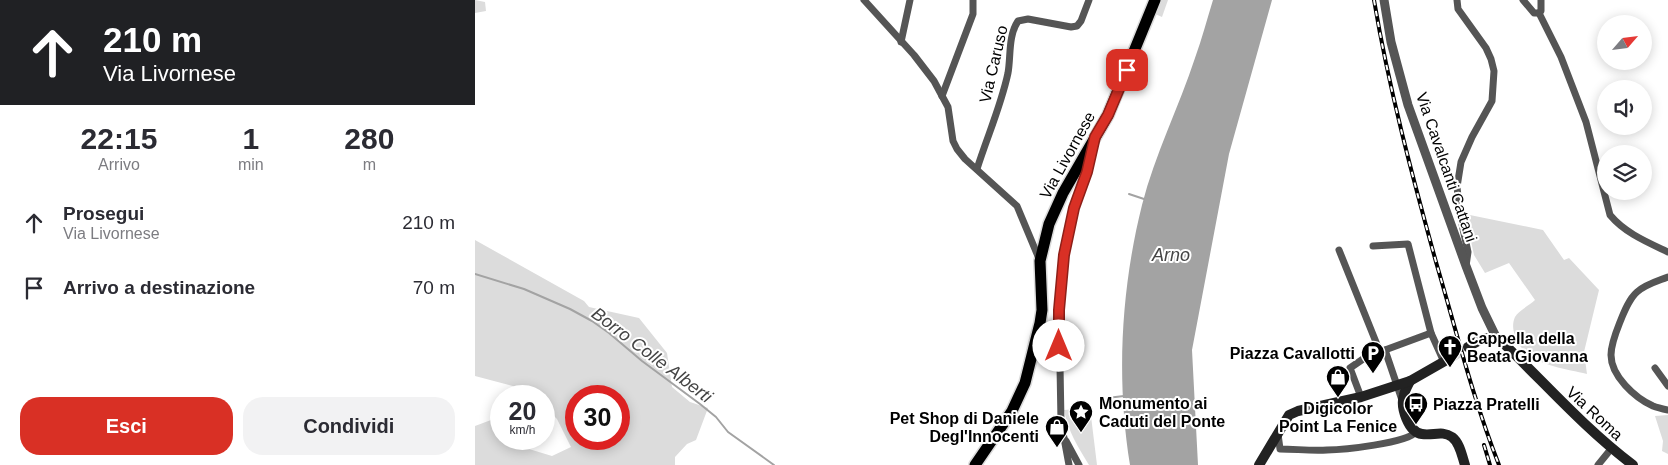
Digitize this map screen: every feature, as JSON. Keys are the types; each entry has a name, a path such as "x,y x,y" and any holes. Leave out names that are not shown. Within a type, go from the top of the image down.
{"main road":[{"name":"Via Livornese","path":"975,465 1012,410 1025,383 1039,330 1042,310 1040,261 1049,224 1063,193 1108,115 1155,0"},
{"path":"1468,347 1484,338 1497,339"},
{"name":"Via Roma","path":"1497,339 1554,396 1611,448 1633,465"},
{"path":"1259,465 1289,415 1361,397 1411,381 1448,359"},
{"path":"1411,381 1403,396 1409,424 1416,432 1445,434 1457,442 1465,465"}],"street":[{"path":"864,0 925,70 942,96 950,115 953,141 965,159 1017,206 1040,261"},
{"path":"901,42 910,0"},
{"path":"942,96 973,14 973,0"},
{"name":"Via Caruso","path":"977,168 1003,93 1008,72 1013,29 1018,21 1028,19 1071,27 1077,26 1081,21 1089,0"},
{"name":"Via Cavalcanti Cattani","path":"1384,0 1391,42 1408,105 1466,266 1482,308 1497,339"},
{"path":"1457,0 1458,9 1486,48 1494,70 1492,101 1472,137 1461,162 1457,187 1468,252 1466,266"},
{"path":"1523,0 1534,13 1539,12"},
{"path":"1541,0 1541,10 1539,12 1561,57 1585,122 1609,215 1617,224 1638,238 1668,252"},
{"path":"1069,465 1063,434 1060,400 1059,328 1064,255 1074,208 1087,172 1095,137"},
{"path":"1373,246 1408,244 1431,333 1448,359"},
{"path":"1339,250 1403,402"},
{"path":"1668,277 1636,292 1621,320 1611,354 1612,363 1618,375 1636,395 1653,406 1668,410"},
{"path":"1361,397 1351,368 1366,358 1382,351 1431,333"},
{"path":"1655,368 1668,386"},
{"path":"1278,433 1280,449 1327,450 1378,444 1411,436 1416,432"},
{"path":"1063,434 1079,465"},
{"path":"1599,465 1611,448"}],"shaded area":[{"path":"475,0 485,2 486,11 475,13"},
{"path":"1158,0 1168,0 1162,17 1153,13"},
{"path":"1465,214 1543,230 1564,260 1569,258 1599,290 1584,352 1587,374 1545,364 1527,353 1520,346 1515,336 1514,320 1519,313 1535,300 1509,263 1485,273 1474,255"},
{"path":"475,240 584,301 589,307 639,318 667,353 672,387 690,402 708,408 696,440 687,444 675,457 675,465 475,465 475,426 490,420 490,450 532,450 552,456 565,450 630,450 630,385 565,385 565,435 555,417 555,385 509,385 475,376"},
{"path":"1090,408 1097,465 1089,465 1077,445 1064,410"},
{"path":"1668,415 1668,454 1662,451 1663,441 1655,416"}],"water":[{"name":"Arno","path":"1213,0 1272,0 1229,154 1192,350 1198,465 1130,465 1123,400 1122,367 1125,302 1129,269 1147,186 1189,76"}],"waterway":[{"path":"1129,194 1144,199"},
{"name":"Borro Colle Alberti","path":"475,274 524,289 592,321 716,417 728,432 774,465"},
{"path":"1107,398 1124,396"}],"tunnel":[{"path":"1452,357 1468,347"}],"railway":[{"path":"1374,0 1394,99 1418,197 1465,364 1499,465"},
{"path":"1484,445 1490,465"}],"place":[{"name":"Cappella della Beata Giovanna","path":"1450,368"},
{"name":"Piazza Cavallotti","path":"1373,374"},
{"name":"Digicolor Point La Fenice","path":"1338,398"},
{"name":"Piazza Pratelli","path":"1416,425"},
{"name":"Monumento ai Caduti del Ponte","path":"1081,433"},
{"name":"Pet Shop di Daniele Degl'Innocenti","path":"1057,448"}],"route":[{"path":"1059,346 1059,310 1064,255 1074,208 1087,172 1095,137 1108,115 1127,70"}]}
